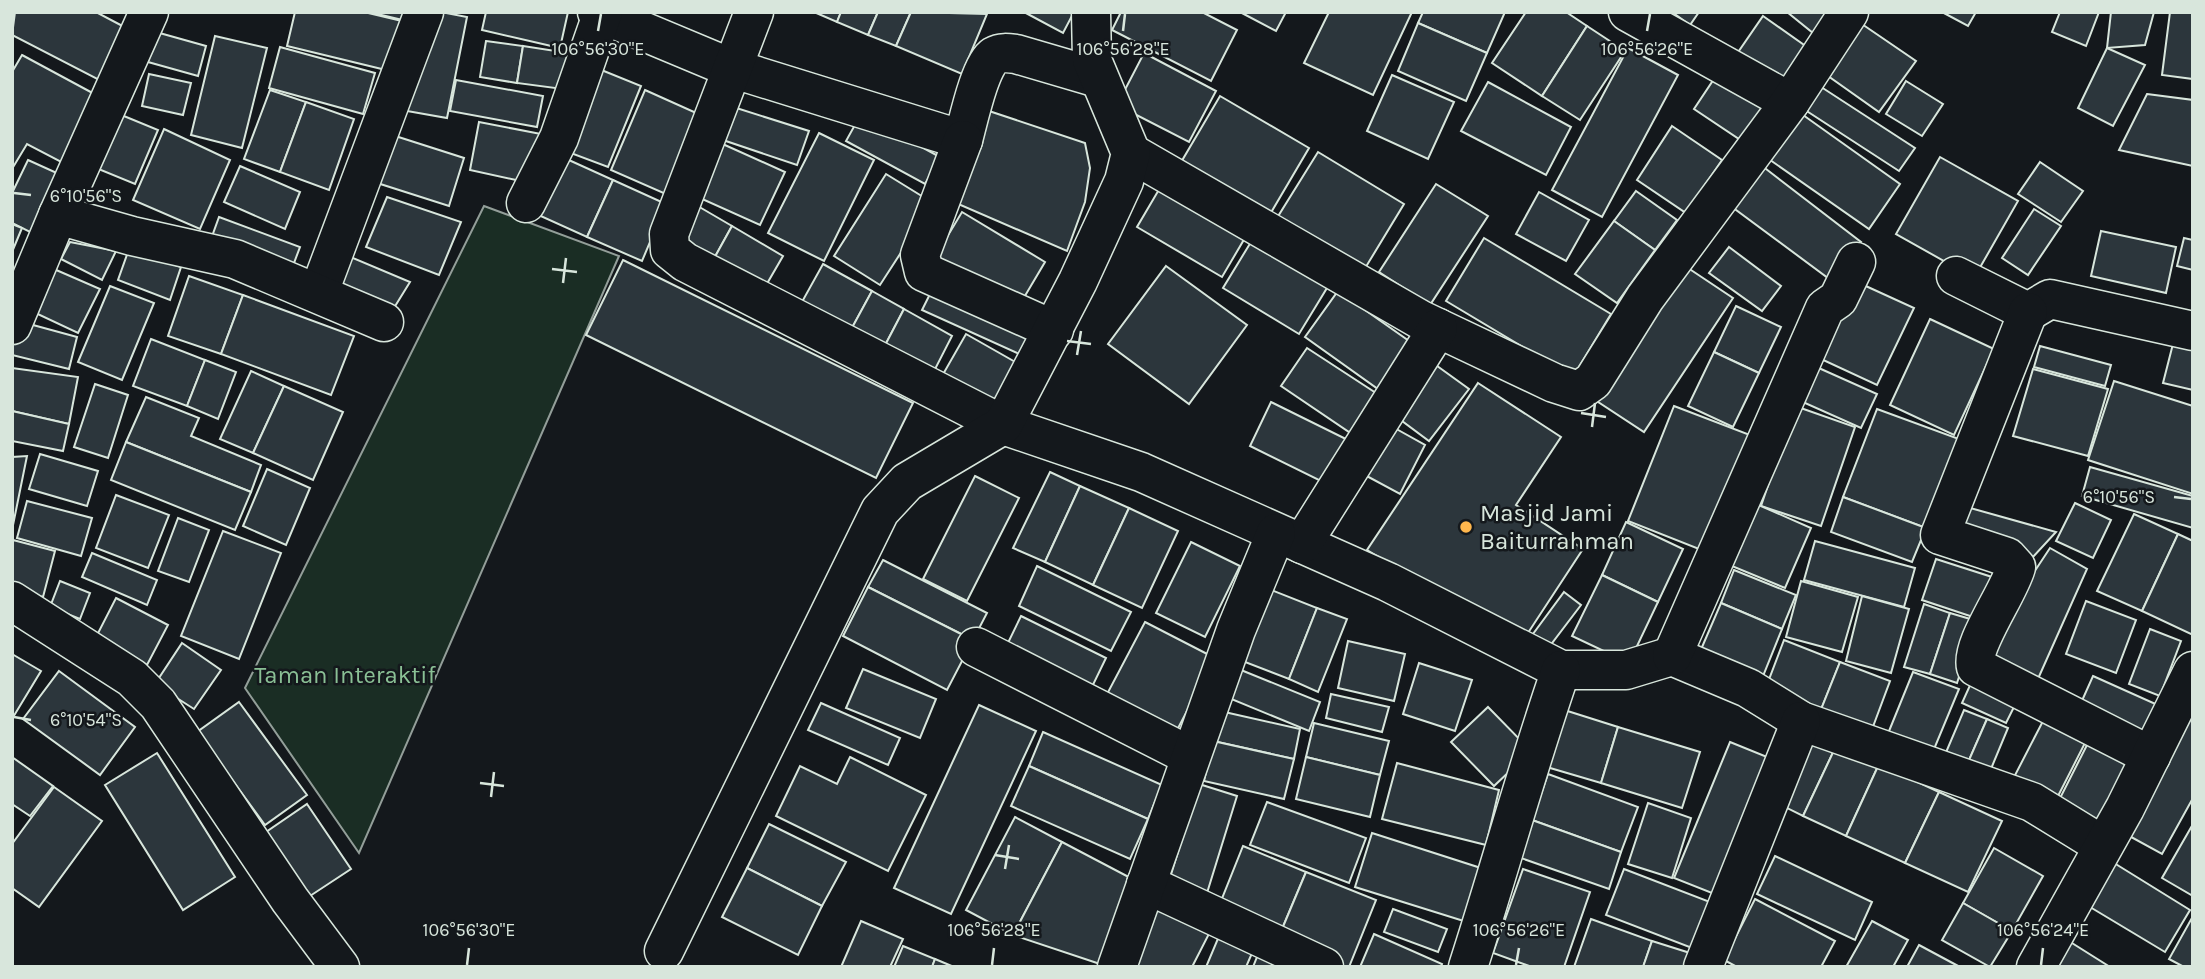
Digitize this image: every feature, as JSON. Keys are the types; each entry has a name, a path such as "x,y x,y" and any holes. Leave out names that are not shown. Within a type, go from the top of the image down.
{"street":[{"path":"12,325 149,12"},
{"path":"318,292 424,12"},
{"path":"754,12 730,68 669,234 670,250 685,262 1003,425 1141,472 1388,582 1561,670 1626,670 1672,656 1748,688 1801,721 2032,802 2102,845"},
{"path":"664,951 880,511 907,482 1003,425 1054,330 1125,181 1131,153 1098,78 1093,60 1091,12"},
{"path":"1628,12 1790,102"},
{"path":"1131,153 1438,328 1554,383 1579,390 1593,381 1646,298 1790,102 1849,12"},
{"path":"526,203 559,138 601,13 730,68 963,140"},
{"path":"1054,330 924,272 920,256 963,140 984,70 992,57 1003,53 1016,54 1098,78"},
{"path":"58,215 132,236 235,259 384,322"},
{"path":"1672,656 1825,308 1838,299 1856,262"},
{"path":"1956,276 2028,312"},
{"path":"2151,756 1976,667 1974,660 2016,567 2007,557 1940,535 2028,312 2050,299 2193,331"},
{"path":"1117,967 1190,756 1289,538 1438,328"},
{"path":"12,601 132,678 158,704 290,900 340,967"},
{"path":"976,647 1190,756"},
{"path":"1468,967 1511,834 1531,757 1561,670"},
{"path":"2036,967 2125,808 2193,671"},
{"path":"1703,967 1801,721"},
{"path":"1146,884 1324,967"}],"green space":[{"name":"Taman Interaktif","path":"484,206 619,256 359,853 245,688"}],"building":[{"path":"15,12 96,12 132,31 105,83 12,35"},
{"path":"295,12 364,12 402,21 390,71 287,46"},
{"path":"369,12 417,12 415,23"},
{"path":"441,12 467,17 447,118 407,111"},
{"path":"486,12 568,12 560,48 482,30"},
{"path":"814,12 841,12 837,22"},
{"path":"841,12 878,12 868,35 837,22"},
{"path":"878,12 911,12 896,46 868,35"},
{"path":"911,12 987,14 962,74 896,46"},
{"path":"1024,12 1074,12 1063,33"},
{"path":"1121,12 1202,12 1237,30 1211,81 1112,30"},
{"path":"1240,12 1286,12 1276,31"},
{"path":"1329,12 1412,12 1373,95 1304,63"},
{"path":"1423,12 1505,12 1487,53 1418,23"},
{"path":"1526,12 1566,12 1587,26 1542,96 1492,63"},
{"path":"1672,12 1699,12 1690,25"},
{"path":"1787,12 1839,12 1818,37"},
{"path":"1942,12 1976,12 1968,26"},
{"path":"2060,12 2099,12 2086,46 2052,32"},
{"path":"2111,12 2154,12 2145,45 2107,48"},
{"path":"2170,12 2193,12 2193,79 2162,75"},
{"path":"1763,16 1814,52 1783,97 1732,61"},
{"path":"1856,20 1916,61 1879,112 1821,71"},
{"path":"1418,23 1487,53 1466,101 1398,71"},
{"path":"1587,26 1625,51 1580,120 1542,96"},
{"path":"156,32 206,46 198,76 148,62"},
{"path":"215,36 267,48 242,148 191,135"},
{"path":"486,41 523,46 517,83 480,77"},
{"path":"523,46 575,54 570,90 517,83"},
{"path":"280,47 375,73 363,114 269,88"},
{"path":"1628,48 1678,75 1602,217 1552,190"},
{"path":"2107,48 2145,65 2113,126 2078,108"},
{"path":"1144,53 1216,91 1189,142 1117,105"},
{"path":"22,55 100,97 65,164 27,144 12,169 12,72"},
{"path":"594,67 641,86 608,167 560,149"},
{"path":"1720,70 1774,106 1748,145 1694,109"},
{"path":"149,74 191,83 183,115 142,106"},
{"path":"1392,75 1454,102 1428,159 1367,131"},
{"path":"456,80 543,96 537,127 450,111"},
{"path":"1906,81 1943,104 1922,136 1886,114"},
{"path":"1488,82 1571,127 1546,175 1461,131"},
{"path":"1815,83 1915,148 1899,171 1799,106"},
{"path":"270,90 306,102 280,172 244,159"},
{"path":"645,90 703,116 668,195 611,170"},
{"path":"2147,94 2193,100 2193,166 2119,150"},
{"path":"1220,96 1309,148 1269,216 1180,164"},
{"path":"306,102 354,119 329,190 280,172"},
{"path":"727,105 809,131 797,165 717,138"},
{"path":"1796,110 1900,184 1869,229 1763,155"},
{"path":"989,111 1085,143 1090,168 1085,202 1067,251 949,200"},
{"path":"119,114 158,130 135,184 96,168"},
{"path":"861,114 940,157 925,184 846,141"},
{"path":"479,122 541,134 530,183 470,170"},
{"path":"1672,126 1722,160 1686,213 1637,180"},
{"path":"164,129 230,160 200,229 133,200"},
{"path":"386,133 464,158 449,206 371,181"},
{"path":"819,133 874,160 824,261 768,233"},
{"path":"716,141 785,172 760,225 691,194"},
{"path":"1318,152 1404,204 1364,270 1277,218"},
{"path":"560,156 613,180 587,237 534,213"},
{"path":"1940,157 2018,201 1974,278 1896,234"},
{"path":"28,160 59,174 32,233 12,223 12,193"},
{"path":"1757,162 1861,242 1832,281 1728,204"},
{"path":"2040,162 2083,191 2061,222 2018,194"},
{"path":"240,166 300,192 285,229 224,202"},
{"path":"886,174 933,203 880,285 834,256"},
{"path":"613,180 666,204 642,261 587,237"},
{"path":"1164,181 1249,231 1222,277 1137,227"},
{"path":"1436,184 1488,216 1430,305 1379,272"},
{"path":"1636,191 1677,220 1655,250 1614,221"},
{"path":"1539,192 1589,220 1566,261 1516,234"},
{"path":"387,197 461,222 439,275 366,247"},
{"path":"696,205 732,226 711,264 674,243"},
{"path":"2034,209 2061,226 2028,275 2002,258"},
{"path":"962,212 1045,262 1019,306 935,257"},
{"path":"219,217 300,247 291,271 210,242"},
{"path":"1614,221 1655,250 1617,303 1575,274"},
{"path":"12,224 22,228 12,252"},
{"path":"732,226 783,256 761,294 711,264"},
{"path":"2101,231 2176,247 2166,293 2091,276"},
{"path":"1254,237 1330,283 1299,334 1223,288"},
{"path":"1484,238 1611,314 1573,377 1446,301"},
{"path":"2184,238 2193,240 2193,270 2177,266"},
{"path":"70,242 116,251 102,280 61,259"},
{"path":"1729,247 1781,286 1762,311 1709,273"},
{"path":"129,249 181,267 170,300 118,280"},
{"path":"341,253 410,282 389,316 326,290"},
{"path":"623,260 913,403 876,478 586,335"},
{"path":"1679,262 1733,298 1644,432 1589,396"},
{"path":"823,264 872,291 847,337 798,309"},
{"path":"47,266 100,289 78,333 27,309"},
{"path":"1166,266 1247,325 1189,404 1108,344"},
{"path":"189,276 243,295 221,354 168,336"},
{"path":"1857,282 1914,308 1877,385 1821,359"},
{"path":"110,286 154,303 122,380 78,362"},
{"path":"934,286 1039,334 1028,358 922,310"},
{"path":"872,291 904,309 881,353 847,337"},
{"path":"1338,291 1419,348 1385,394 1305,337"},
{"path":"243,295 354,336 331,395 221,354"},
{"path":"1736,306 1781,327 1759,373 1714,352"},
{"path":"904,309 952,336 930,379 881,353"},
{"path":"1930,319 1994,349 1954,435 1890,405"},
{"path":"22,322 77,337 69,369 12,355 12,345"},
{"path":"966,334 1017,363 988,411 938,383"},
{"path":"2175,336 2193,341 2193,390 2163,383"},
{"path":"151,339 205,360 187,406 133,386"},
{"path":"2040,346 2111,365 2105,386 2034,367"},
{"path":"1307,348 1379,395 1352,434 1281,386"},
{"path":"1714,352 1759,373 1733,427 1688,406"},
{"path":"205,360 236,372 218,419 187,406"},
{"path":"1433,363 1469,389 1429,441 1394,415"},
{"path":"1812,365 1877,394 1861,428 1796,399"},
{"path":"12,368 78,377 69,424 12,411"},
{"path":"2033,369 2108,389 2088,456 2013,436"},
{"path":"251,371 284,386 253,453 220,439"},
{"path":"2114,381 2193,406 2193,494 2088,460"},
{"name":"Masjid Jami Baiturrahman","path":"1478,383 1561,437 1516,505 1583,549 1522,642 1367,550"},
{"path":"95,384 128,395 108,458 74,447"},
{"path":"284,386 343,412 313,480 253,453"},
{"path":"146,397 199,418 191,436 261,465 251,492 126,442"},
{"path":"1271,402 1354,443 1333,487 1250,446"},
{"path":"1674,406 1750,435 1704,551 1628,521"},
{"path":"1795,406 1855,427 1821,526 1761,506"},
{"path":"1877,409 1959,439 1926,528 1843,497"},
{"path":"12,411 69,424 63,451 12,441"},
{"path":"1391,426 1425,445 1400,494 1363,474"},
{"path":"126,442 251,492 235,530 111,480"},
{"path":"40,454 98,471 87,506 29,489"},
{"path":"27,456 12,530 12,457"},
{"path":"2090,467 2193,496 2193,528 2082,496"},
{"path":"267,469 310,488 286,545 243,526"},
{"path":"1050,472 1080,486 1045,562 1013,548"},
{"path":"975,476 1019,498 967,601 923,579"},
{"path":"1080,486 1129,508 1093,585 1045,562"},
{"path":"116,495 169,515 148,568 96,548"},
{"path":"1843,497 1926,528 1912,562 1831,532"},
{"path":"27,501 92,518 81,556 17,538"},
{"path":"1754,503 1811,528 1785,588 1727,564"},
{"path":"2075,503 2111,520 2093,558 2056,541"},
{"path":"1956,504 2056,532 2031,559 1948,534"},
{"path":"1129,508 1178,531 1142,608 1093,585"},
{"path":"2134,514 2178,534 2142,611 2097,591"},
{"path":"178,518 209,530 189,582 158,571"},
{"path":"1626,522 1683,549 1658,602 1602,575"},
{"path":"223,531 281,553 239,659 181,636"},
{"path":"2178,534 2193,541 2193,635 2142,611"},
{"path":"13,540 55,551 43,597 12,590"},
{"path":"1815,541 1915,568 1904,607 1804,580"},
{"path":"1191,542 1240,566 1205,637 1156,613"},
{"path":"2050,548 2087,569 2033,690 1978,657"},
{"path":"92,553 157,580 147,605 82,577"},
{"path":"1936,559 1992,577 1979,619 1922,600"},
{"path":"883,560 987,613 973,640 868,587"},
{"path":"1037,566 1131,612 1111,651 1019,606"},
{"path":"1734,570 1796,595 1782,629 1721,603"},
{"path":"1602,575 1658,602 1629,663 1572,636"},
{"path":"60,581 90,593 80,619 50,607"},
{"path":"1801,581 1858,597 1842,652 1786,637"},
{"path":"1261,586 1317,608 1289,679 1232,657"},
{"path":"868,587 973,640 947,690 843,636"},
{"path":"1564,592 1581,605 1546,651 1530,638"},
{"path":"1862,596 1909,609 1891,673 1846,661"},
{"path":"116,598 168,625 147,665 95,639"},
{"path":"2086,601 2136,620 2116,673 2066,654"},
{"path":"1721,603 1782,629 1759,686 1696,661"},
{"path":"1924,604 1950,613 1930,674 1904,667"},
{"path":"1317,608 1347,619 1318,692 1289,679"},
{"path":"1950,613 1977,621 1957,683 1930,674"},
{"path":"1021,616 1106,658 1090,691 1005,649"},
{"path":"1145,622 1215,658 1176,732 1106,696"},
{"path":"2150,629 2181,641 2160,696 2129,684"},
{"path":"1784,640 1840,662 1820,712 1765,690"},
{"path":"1348,641 1405,654 1394,701 1338,688"},
{"path":"182,643 221,670 194,709 155,684"},
{"path":"12,654 41,671 12,719"},
{"path":"1840,662 1890,681 1871,732 1820,712"},
{"path":"1419,663 1472,680 1455,731 1403,714"},
{"path":"1236,668 1320,702 1309,731 1224,696"},
{"path":"863,669 936,699 920,738 846,708"},
{"path":"59,671 135,727 100,775 23,719"},
{"path":"1913,672 1959,689 1932,754 1887,736"},
{"path":"1976,672 2021,693 2006,723 1962,703"},
{"path":"2093,676 2160,706 2143,744 2076,714"},
{"path":"1331,694 1389,707 1382,732 1326,718"},
{"path":"239,702 307,795 265,825 197,732"},
{"path":"821,703 900,738 888,765 808,730"},
{"path":"979,705 1036,731 951,914 894,888"},
{"path":"1488,707 1531,751 1494,786 1451,742"},
{"path":"1558,708 1618,727 1601,783 1540,765"},
{"path":"1964,710 1987,719 1966,767 1944,757"},
{"path":"1220,711 1300,729 1294,759 1213,741"},
{"path":"2185,717 2193,721 2193,798 2162,854 2122,832"},
{"path":"1987,719 2008,728 1988,776 1966,767"},
{"path":"2043,721 2085,743 2055,802 2012,781"},
{"path":"1314,723 1389,741 1380,775 1306,757"},
{"path":"1618,727 1700,752 1682,808 1601,783"},
{"path":"1808,731 1837,744 1803,816 1775,802"},
{"path":"1043,732 1162,785 1148,819 1029,766"},
{"path":"1213,741 1294,759 1284,799 1204,781"},
{"path":"2089,741 2139,766 2104,835 2054,810"},
{"path":"1730,742 1777,761 1722,897 1674,878"},
{"path":"1837,744 1879,764 1846,836 1803,816"},
{"path":"157,753 235,877 183,910 105,785"},
{"path":"12,757 53,786 30,816 12,804"},
{"path":"850,757 926,795 888,871 776,816 800,766 837,784"},
{"path":"1306,757 1380,775 1370,817 1296,799"},
{"path":"1397,763 1499,790 1486,845 1382,819"},
{"path":"1879,764 1939,792 1905,863 1846,836"},
{"path":"1029,766 1148,819 1130,859 1011,806"},
{"path":"1548,774 1638,807 1621,852 1532,820"},
{"path":"1199,784 1237,796 1207,893 1169,881"},
{"path":"54,787 102,821 39,907 12,888 12,844"},
{"path":"1939,792 2002,821 1968,892 1905,863"},
{"path":"1267,802 1366,838 1349,883 1250,845"},
{"path":"1648,803 1691,818 1672,878 1628,864"},
{"path":"307,804 351,869 310,896 266,832"},
{"path":"1015,817 1062,842 1013,935 966,910"},
{"path":"1532,820 1621,852 1609,889 1518,857"},
{"path":"769,824 846,862 822,906 747,868"},
{"path":"2193,824 2193,896 2162,878"},
{"path":"1372,833 1487,870 1470,923 1355,887"},
{"path":"1062,842 1142,884 1100,964 1013,935"},
{"path":"1243,846 1306,872 1277,941 1215,916"},
{"path":"1994,848 2043,876 2012,931 1963,903"},
{"path":"1775,856 1872,902 1855,940 1757,894"},
{"path":"2106,858 2190,910 2165,952 2080,901"},
{"path":"747,868 822,906 798,955 722,917"},
{"path":"1523,869 1590,892 1564,967 1532,967 1493,953"},
{"path":"1624,869 1710,902 1692,948 1606,915"},
{"path":"1306,872 1376,900 1349,967 1341,967 1277,941"},
{"path":"1159,897 1213,926 1192,967 1134,967"},
{"path":"1755,899 1835,941 1821,967 1737,967 1724,960"},
{"path":"1963,903 2012,931 1990,967 1942,940"},
{"path":"1393,909 1447,929 1438,952 1384,932"},
{"path":"2193,916 2193,967 2184,967 2169,959"},
{"path":"1591,919 1652,941 1643,967 1574,967"},
{"path":"861,921 903,939 890,967 841,967"},
{"path":"1872,921 1908,940 1893,967 1846,967"},
{"path":"1222,929 1256,944 1246,967 1206,967"},
{"path":"1374,934 1442,964 1441,967 1360,967"},
{"path":"2064,938 2110,967 2046,967"},
{"path":"1652,941 1690,953 1686,967 1643,967"},
{"path":"1919,945 1960,967 1907,967"},
{"path":"903,946 935,959 932,967 894,967"},
{"path":"1261,947 1316,967 1253,967"},
{"path":"935,959 954,967 932,967"}],"place":[{"name":"Masjid Jami Baiturrahman","path":"1466,527"}]}
